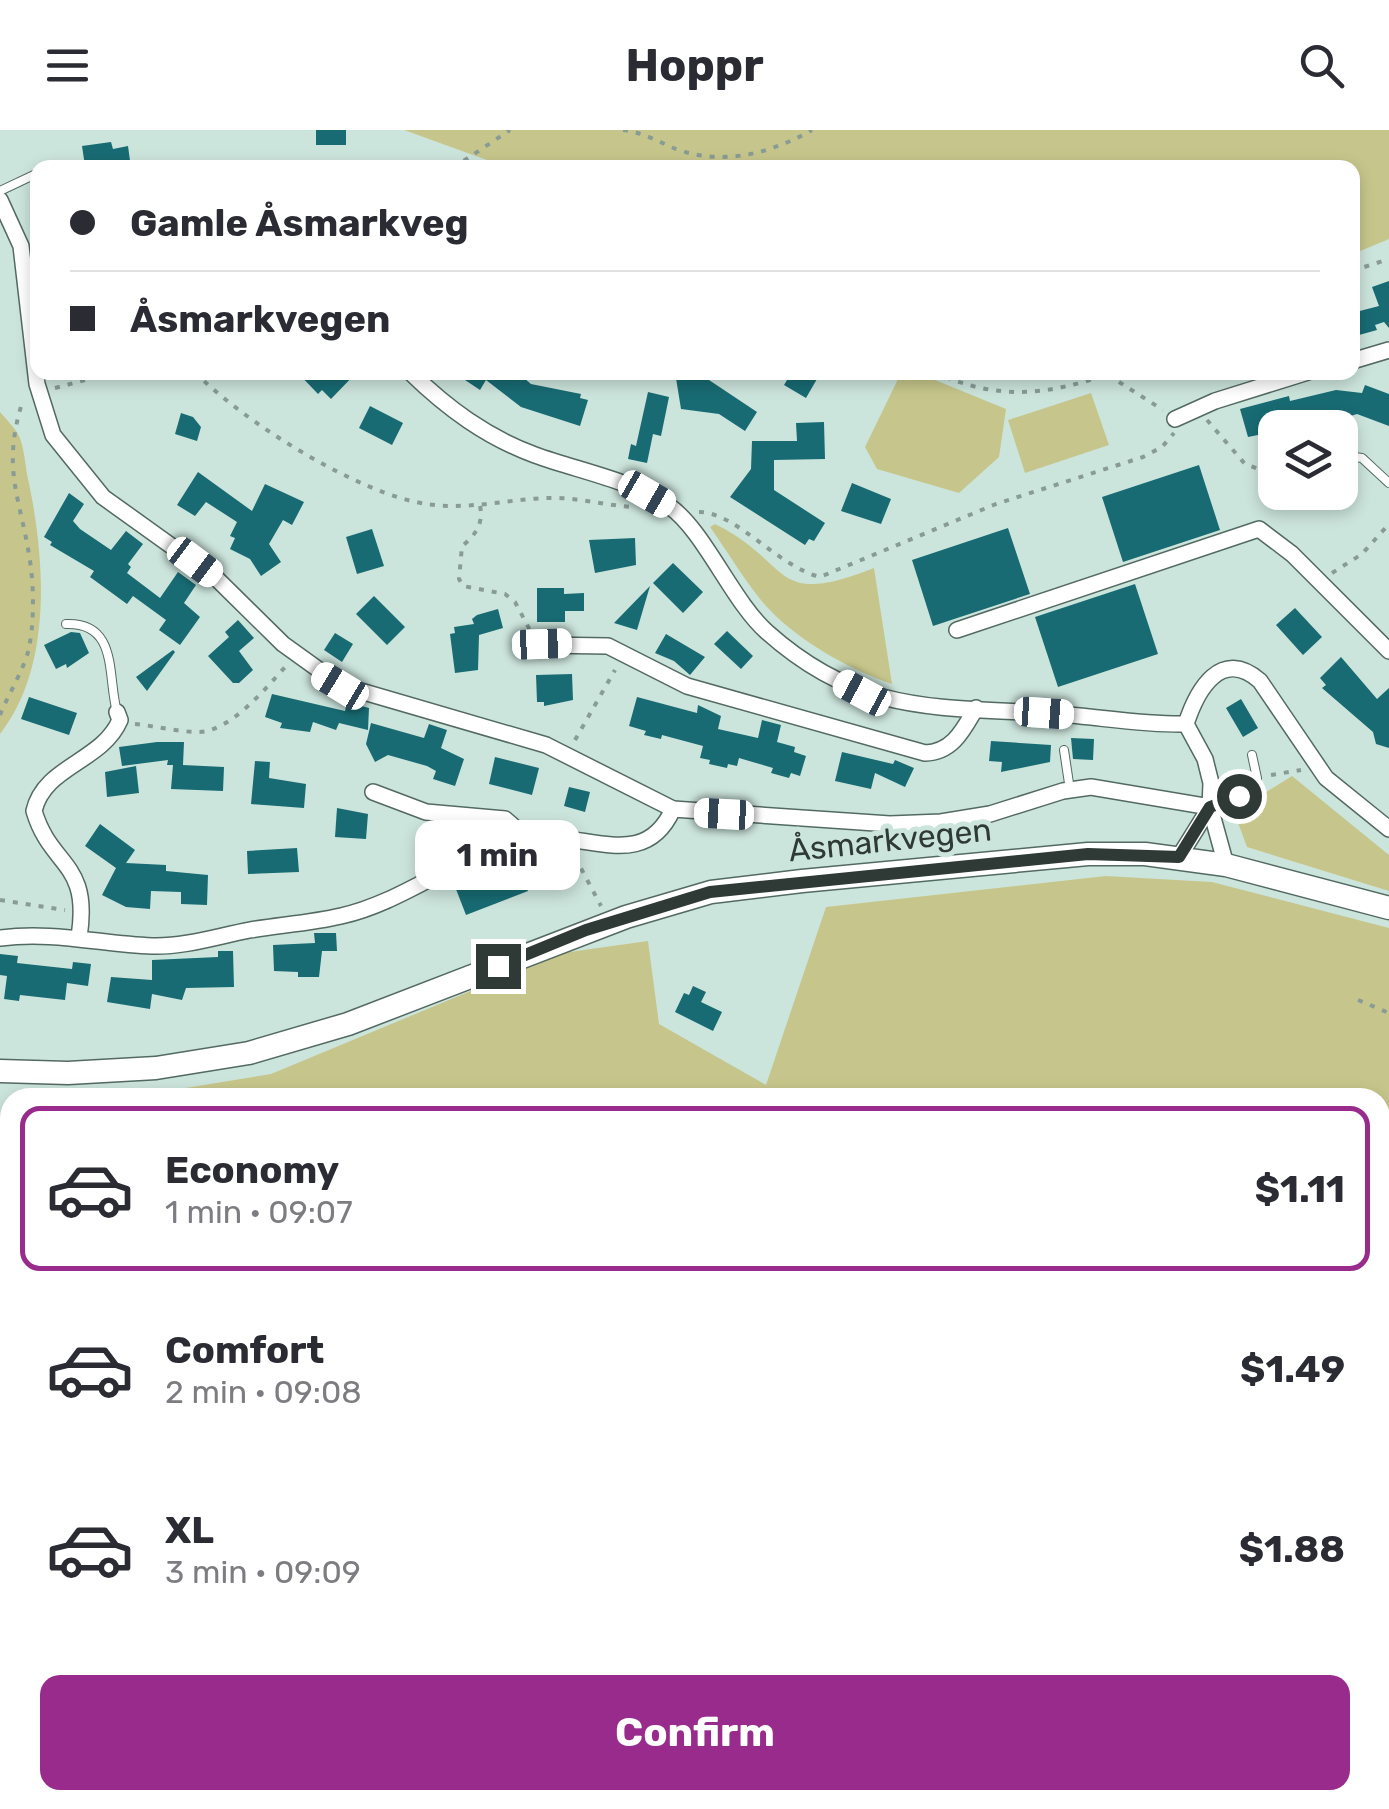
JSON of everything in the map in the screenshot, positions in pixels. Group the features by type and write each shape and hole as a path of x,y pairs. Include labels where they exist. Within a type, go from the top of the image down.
{"main road":[{"name":"Åsmarkvegen","path":"0,1071 68,1073 156,1068 249,1053 348,1024 606,923 710,892 802,880 1088,854 1179,857 1226,865 1389,908"}],"street":[{"path":"0,200 22,246 30,325"},
{"path":"1360,359 1389,350"},
{"path":"36,380 53,435 103,497 216,578 296,654 340,686 546,745 656,804 673,809 890,824 941,822 990,814 1070,790 1119,790 1210,807"},
{"path":"419,380 465,421 530,453 647,494 674,509 767,632 825,674 887,701 1186,724"},
{"path":"1175,418 1284,380"},
{"path":"958,630 1248,530 1270,534 1389,651"},
{"path":"542,644 588,643 625,653 687,686 925,753 953,744 976,708"},
{"path":"1226,865 1210,807 1205,759 1186,724 1194,696 1208,680 1232,668 1252,673 1315,765 1389,829"},
{"path":"80,936 82,891 38,827 34,811 46,784 103,746 118,716"},
{"path":"373,792 426,812 505,819 528,838"},
{"path":"1179,857 1210,807"},
{"path":"0,938 41,934 167,945 346,915 466,858 528,838 564,837 631,847 647,843 673,809"}],"lane":[{"path":"0,190 30,177"},
{"path":"1358,458 1389,484"},
{"path":"66,624 80,624 98,632 106,642 118,716"},
{"path":"1064,750 1070,790"},
{"path":"1210,807 1252,788 1257,778 1252,755"}],"path":[{"path":"465,160 510,130"},
{"path":"624,130 702,157 725,159 784,144 812,130"},
{"path":"1360,268 1389,259"},
{"path":"4,455 20,402 36,384 58,388 87,380"},
{"path":"203,380 225,403 355,479 408,501 479,505 559,498 634,507"},
{"path":"951,380 970,389 1011,394 1040,392 1088,380"},
{"path":"674,509 711,512 790,566 820,577 996,504 1143,457 1170,441 1175,418 1121,380"},
{"path":"1197,409 1245,464 1258,470"},
{"path":"0,715 28,652 32,612 31,569 24,534 11,502"},
{"path":"479,505 481,522 473,538 462,546 459,580 463,586 506,594 542,644"},
{"path":"1320,581 1362,554 1389,524"},
{"path":"567,754 625,653"},
{"path":"118,716 202,732 216,728 254,698 296,654"},
{"path":"1257,778 1315,765"},
{"path":"564,837 606,923"},
{"path":"0,900 83,915"},
{"path":"1358,1000 1389,1013"}],"green space":[{"path":"404,130 1389,130 1389,239 1360,251 1360,160 487,160"},
{"path":"898,380 935,380 1006,409 999,457 959,493 877,469 865,447"},
{"path":"1091,393 1109,445 1025,473 1008,420"},
{"path":"0,412 22,445 38,539 41,608 30,676 0,734"},
{"path":"715,524 785,576 799,582 816,584 874,568 892,684 838,660 787,626 747,581 710,527"},
{"path":"1292,776 1389,855 1389,891 1247,847 1234,812"},
{"path":"1106,876 1212,882 1389,928 1389,1088 186,1088 271,1074 562,953 648,941 659,1024 766,1085 826,907"}],"building":[{"path":"316,130 346,130 346,145 316,145"},
{"path":"111,142 113,149 128,146 130,160 84,160 82,146"},
{"path":"1389,281 1389,328 1384,322 1375,325 1377,330 1360,335 1360,311 1379,306 1372,287"},
{"path":"305,380 349,380 331,399 322,390 318,394"},
{"path":"465,380 486,380 480,390"},
{"path":"486,380 526,380 581,394 580,398 588,400 580,426 521,407"},
{"path":"676,380 709,380 757,412 745,431 719,414 681,409"},
{"path":"787,380 816,380 806,398 784,385"},
{"path":"1365,385 1389,394 1389,426 1358,414 1358,410 1258,410 1258,435 1248,437 1240,409 1289,396 1290,401 1336,390 1362,393"},
{"path":"648,392 669,397 661,436 653,434 647,463 628,459 631,444 636,446"},
{"path":"370,406 403,423 392,445 359,428"},
{"path":"181,413 193,417 201,427 197,441 175,434"},
{"path":"824,422 825,459 774,460 774,490 825,523 814,541 809,539 805,545 730,497 751,469 752,441 797,441 796,423"},
{"path":"1199,465 1220,530 1123,562 1102,497"},
{"path":"198,472 252,511 265,484 304,502 292,525 283,520 269,544 281,562 261,576 250,559 230,549 235,538 230,536 237,522 206,502 195,516 177,505"},
{"path":"852,483 891,499 881,524 841,511"},
{"path":"69,493 84,504 73,521 80,529 111,550 126,531 143,544 128,564 131,567 127,573 160,598 178,572 196,585 184,603 200,617 180,645 159,630 166,620 133,596 127,604 90,577 94,571 50,545 52,542 44,537"},
{"path":"1008,528 1030,594 933,626 912,560"},
{"path":"372,529 384,566 357,574 346,537"},
{"path":"635,538 636,565 595,573 589,540"},
{"path":"673,563 703,592 683,613 653,583"},
{"path":"1135,584 1158,654 1058,687 1035,617"},
{"path":"650,586 637,630 614,623"},
{"path":"537,588 564,588 564,594 584,593 584,611 565,611 565,622 537,622"},
{"path":"374,596 405,627 387,645 356,614"},
{"path":"1295,608 1322,637 1303,655 1276,625"},
{"path":"498,609 503,628 479,635 478,670 455,673 450,634 455,633 454,627 474,624 472,619 477,615"},
{"path":"238,620 254,638 239,651 253,670 239,683 233,683 208,656 229,637 225,632"},
{"path":"727,631 753,656 741,669 714,644"},
{"path":"71,632 80,633 89,653 67,668 66,664 56,669 44,645"},
{"path":"335,633 353,644 342,662 324,650"},
{"path":"666,634 705,657 690,675 674,661 655,653"},
{"path":"175,652 147,691 136,677"},
{"path":"1341,657 1377,699 1389,688 1389,748 1376,744 1373,732 1322,688 1326,685 1320,678"},
{"path":"572,674 573,700 544,706 544,702 537,702 536,675"},
{"path":"272,694 345,711 347,702 369,708 368,730 339,723 336,730 313,722 310,732 280,728 282,723 265,717"},
{"path":"29,697 77,713 69,735 21,719"},
{"path":"637,697 697,713 698,705 721,716 718,729 758,738 762,720 781,725 777,742 795,747 794,752 806,756 800,776 791,773 789,778 771,773 773,768 739,758 737,766 728,764 727,768 709,764 710,760 700,758 703,746 662,735 661,739 644,735 646,731 629,726"},
{"path":"1241,699 1258,728 1243,737 1226,708"},
{"path":"371,723 424,738 429,724 447,730 441,748 464,759 455,786 433,779 436,771 427,766 388,755 375,762 366,744"},
{"path":"1071,738 1094,739 1093,760 1073,759"},
{"path":"991,741 1051,745 1050,762 1001,772 1002,762 989,761"},
{"path":"184,742 183,765 224,767 223,791 171,789 173,765 167,765 168,760 122,766 119,747"},
{"path":"842,752 893,764 895,760 914,768 905,787 875,773 871,789 835,781"},
{"path":"495,757 539,768 532,795 489,784"},
{"path":"255,761 270,762 269,778 306,784 304,808 251,804"},
{"path":"136,766 139,793 107,797 105,772"},
{"path":"569,787 590,792 585,812 564,806"},
{"path":"337,808 368,814 366,839 335,837"},
{"path":"100,824 135,850 126,863 166,865 166,871 208,875 207,905 181,904 181,892 151,891 150,909 126,907 102,895 116,868 85,846"},
{"path":"297,848 299,872 248,874 247,851"},
{"path":"516,861 528,891 466,915 454,884"},
{"path":"314,933 336,933 337,951 322,951 319,977 274,971 273,945 315,943"},
{"path":"218,951 233,951 234,987 186,988 182,1000 152,994 150,1009 107,1002 111,977 152,980 152,960 218,957"},
{"path":"0,954 18,956 17,963 72,969 73,962 91,964 88,986 67,983 65,1000 20,995 19,1001 4,999 7,976 0,975"},
{"path":"693,986 706,992 701,1002 722,1012 713,1031 675,1012 684,993 689,995"}],"route":[{"path":"498,966 586,930 710,892 1088,854 1179,857 1210,807 1239,796"}]}
